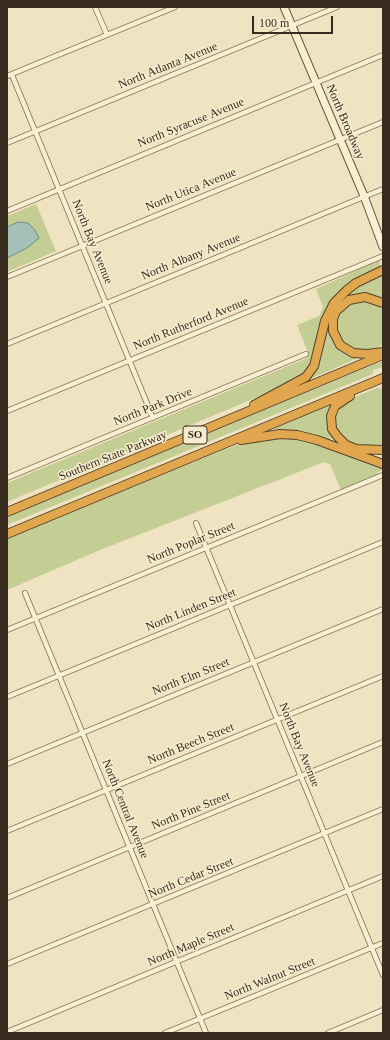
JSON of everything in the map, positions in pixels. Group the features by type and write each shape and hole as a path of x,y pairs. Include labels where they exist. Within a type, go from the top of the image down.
{"highway":[{"path":"209,429 306,377 314,366 325,322 334,303 356,283 383,270"},
{"path":"383,303 365,297 349,300 336,311 333,319 333,331 340,345 353,352 368,354 383,352"},
{"name":"Southern State Parkway","path":"7,512 209,429 383,355"},
{"path":"383,379 341,401 335,406 331,422 337,436 346,445 356,449 383,450"},
{"name":"SO","path":"7,534 221,444 383,379"},
{"path":"221,444 261,436 280,434 297,435 317,440 383,464"}],"main road":[{"name":"North Broadway","path":"284,7 364,196 383,248"}],"street":[{"path":"95,7 107,35"},
{"path":"9,76 175,7"},
{"name":"North Atlanta Avenue","path":"7,143 337,7"},
{"name":"North Syracuse Avenue","path":"7,211 383,55"},
{"name":"North Bay Avenue","path":"9,76 35,132 153,418"},
{"name":"North Utica Avenue","path":"7,277 383,122"},
{"name":"North Albany Avenue","path":"7,344 383,189"},
{"name":"North Rutherford Avenue","path":"7,411 383,256"},
{"name":"North Park Drive","path":"7,478 306,354"},
{"name":"North Poplar Street","path":"7,630 383,475"},
{"name":"North Bay Avenue","path":"196,523 383,975"},
{"name":"North Linden Street","path":"7,697 383,542"},
{"name":"North Central Avenue","path":"25,593 206,1033"},
{"name":"North Elm Street","path":"7,764 383,609"},
{"name":"North Beech Street","path":"7,830 383,676"},
{"name":"North Pine Street","path":"7,898 383,742"},
{"name":"North Cedar Street","path":"7,964 383,809"},
{"name":"North Maple Street","path":"7,1032 383,876"},
{"name":"North Walnut Street","path":"166,1033 383,943"},
{"path":"328,1033 383,1010"}],"green space":[{"path":"36,204 56,251 7,272 7,216"},
{"path":"377,261 380,261 380,268 335,298 310,368 298,380 7,502 7,483 305,359 309,355 297,325 319,316 323,307 316,289"},
{"path":"383,274 383,299 366,293 353,294 341,300 335,307 330,319 330,331 334,342 341,349 358,358 308,380 307,378 313,373 320,360 328,319 334,306 351,289"},
{"path":"361,298 383,305 383,345 373,349 361,351 347,346 338,337 335,325 337,313 346,303"},
{"path":"383,361 383,367 373,370 373,374 7,525 7,515"},
{"path":"379,387 380,389 383,387 383,447 358,446 344,439 336,431 332,421 336,409 343,402"},
{"path":"329,405 332,406 333,435 329,442 277,431 275,428"},
{"path":"281,436 314,441 383,468 378,472 378,475 341,490 330,464 324,462 100,550 7,590 7,538 226,449 254,439"}],"water":[{"path":"18,222 28,223 35,230 39,238 27,248 7,258 7,227"}]}
